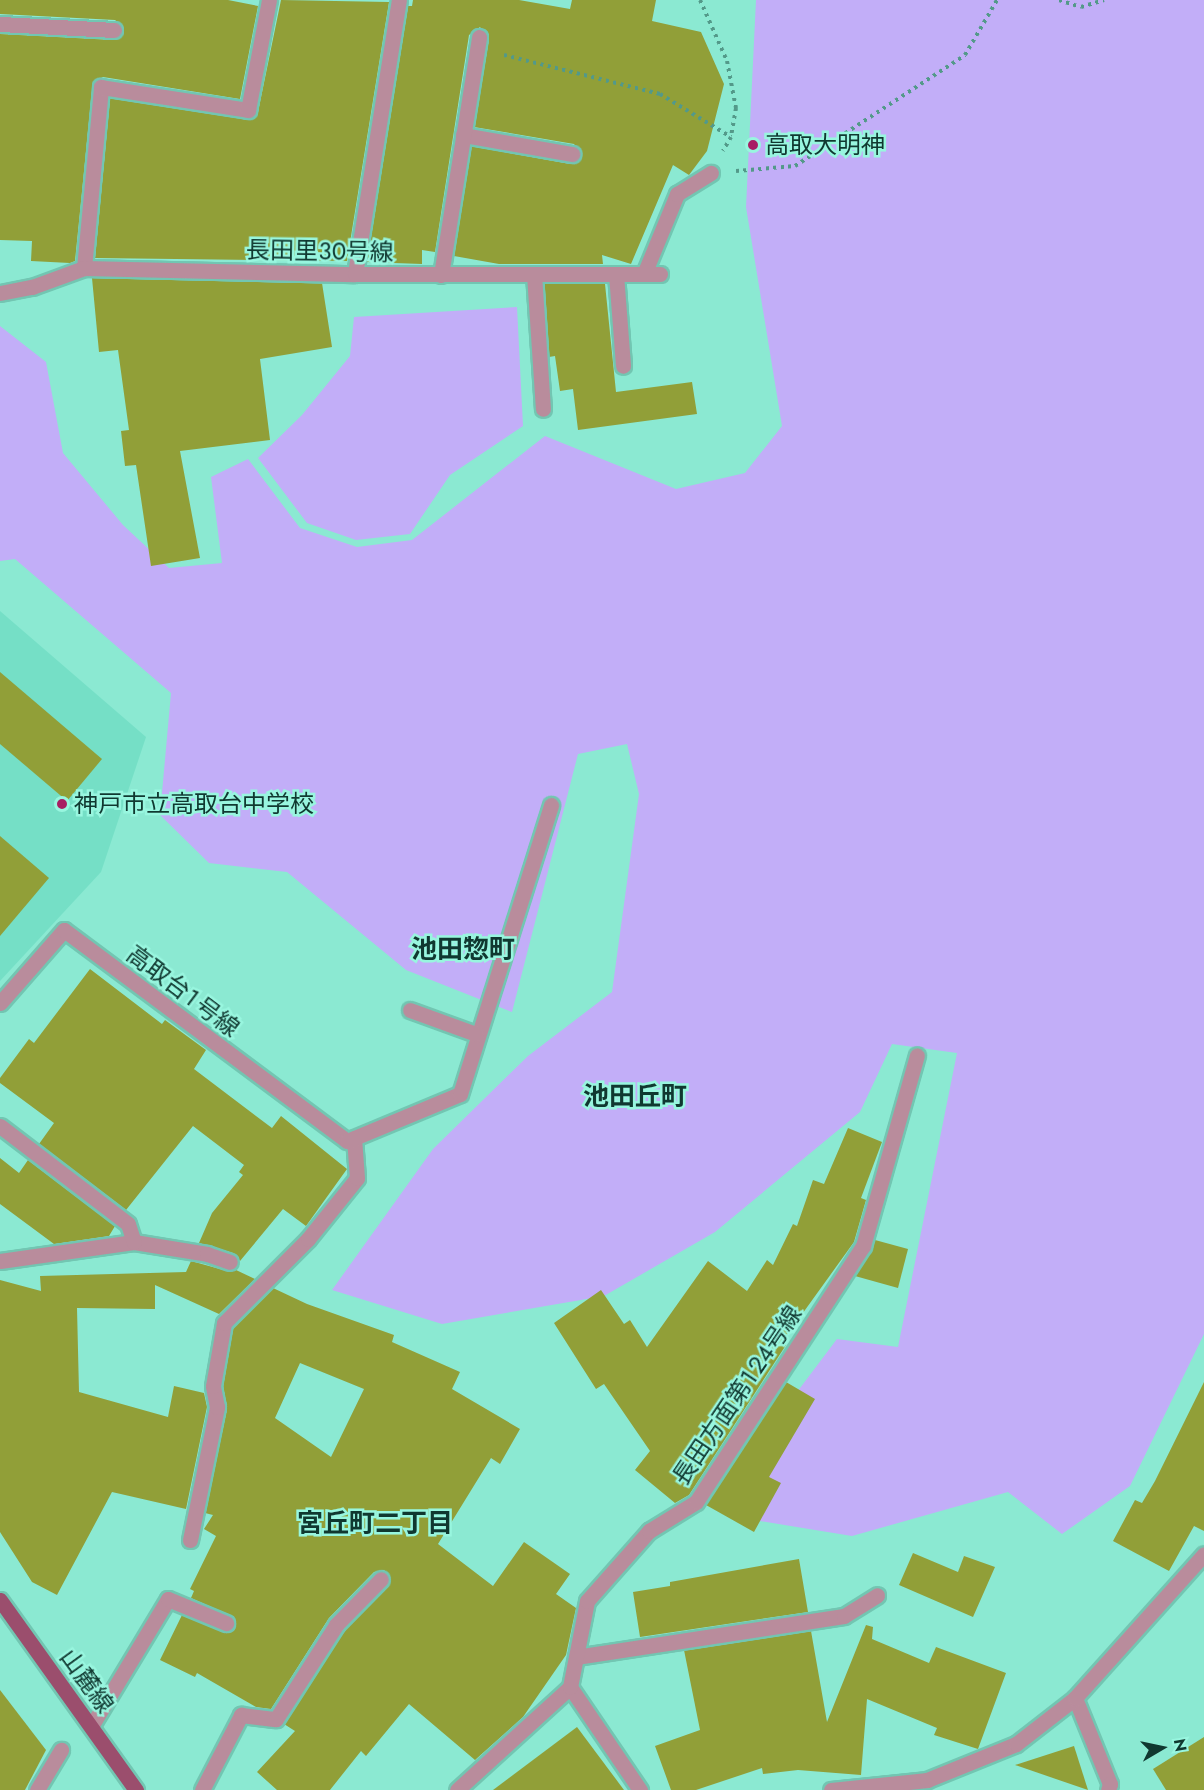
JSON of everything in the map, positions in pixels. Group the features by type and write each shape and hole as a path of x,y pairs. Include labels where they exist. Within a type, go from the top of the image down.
{"main road":[{"name":"山麓線","path":"0,1600 92,1725 136,1790"}],"street":[{"path":"84,268 101,87 248,110 269,0"},
{"path":"356,274 399,0"},
{"path":"0,24 114,30"},
{"path":"441,275 478,42"},
{"path":"463,135 572,154"},
{"path":"644,274 677,194 711,173"},
{"name":"長田里３０号線","path":"0,293 32,287 84,268 441,275 660,274"},
{"path":"534,274 543,409"},
{"path":"616,274 623,366"},
{"path":"190,1540 217,1407 213,1386 224,1323 308,1239 357,1178 354,1138 459,1094 476,1034 551,805"},
{"name":"高取台１号線","path":"0,1003 64,930 347,1141 354,1138"},
{"path":"410,1010 476,1034"},
{"name":"長田方面第１２４号線","path":"570,1687 587,1601 649,1531 696,1502 863,1246 917,1055"},
{"path":"0,1126 128,1224 134,1242"},
{"path":"0,1261 134,1242 207,1254 230,1262"},
{"path":"831,1790 927,1780 1016,1744 1075,1698 1204,1554"},
{"path":"202,1790 242,1715 276,1719 336,1625 381,1579"},
{"path":"576,1657 844,1616 877,1595"},
{"path":"92,1725 168,1599 226,1623"},
{"path":"465,1788 570,1687 640,1790"},
{"path":"1075,1698 1110,1784 1108,1790"},
{"path":"38,1790 61,1750"}],"path":[{"path":"700,0 727,61 736,108 731,137 711,173"},
{"path":"711,173 795,166 965,55 997,0"},
{"path":"1059,0 1082,7 1104,0"},
{"path":"478,42 660,94 731,137"}],"shaded area":[{"path":"756,0 1204,0 1204,1334 1130,1486 1062,1534 1008,1492 852,1536 760,1521 754,1449 837,1339 898,1347 957,1053 892,1044 860,1112 715,1232 604,1296 442,1324 332,1290 433,1149 528,1056 612,992 639,794 627,744 578,754 512,1012 406,970 287,872 209,863 160,815 171,693 15,559 0,561 0,326 46,362 63,453 123,525 169,568 222,563 211,477 248,459 300,528 357,547 412,540 545,436 676,489 745,473 782,426 746,207"},
{"path":"517,307 523,426 450,475 410,534 356,540 307,523 258,458 302,415 350,356 354,317"},
{"name":"神戸市立高取台中学校","path":"0,611 146,737 101,872 0,981"}],"building":[{"path":"0,0 228,0 258,6 240,99 103,77 93,82 75,261 70,263 31,261 32,241 0,240 0,34 113,40 122,36 123,26 115,20 0,14"},
{"path":"281,0 389,2 347,261 95,258 110,98 252,119 258,112"},
{"path":"413,0 519,0 570,9 572,0 656,0 652,21 701,32 724,84 707,151 689,175 673,165 631,264 602,255 603,264 499,264 454,256 471,146 570,164 582,155 574,144 474,127 489,39 480,27 469,35 435,252 422,250 422,264 367,262 408,6 412,6"},
{"path":"92,278 322,283 332,347 260,359 270,440 180,451 200,558 151,566 136,465 125,466 121,431 129,430 118,350 99,352"},
{"path":"544,284 605,284 616,392 692,382 697,414 578,430 573,389 560,391 555,356 549,357"},
{"path":"0,672 102,759 67,801 0,744"},
{"name":"神戸市立高取台中学校","path":"0,836 49,878 0,936"},
{"path":"90,969 162,1024 165,1020 206,1050 194,1069 272,1128 281,1116 347,1169 306,1226 283,1209 240,1261 233,1253 199,1243 212,1213 243,1175 239,1172 244,1165 193,1126 126,1210 39,1144 54,1123 0,1083 0,1078 29,1039 34,1043"},
{"path":"848,1128 882,1142 861,1198 866,1200 854,1242 782,1342 786,1345 689,1495 675,1503 635,1470 650,1451 604,1384 596,1389 554,1323 601,1290 624,1324 630,1320 647,1347 708,1261 747,1291 767,1260 773,1265 793,1224 797,1226 813,1180 824,1184"},
{"path":"0,1158 19,1173 28,1160 115,1226 109,1236 54,1244 0,1204"},
{"path":"875,1240 908,1249 898,1288 855,1276"},
{"path":"191,1261 227,1271 236,1270 255,1279 219,1314 155,1285 155,1309 77,1308 79,1392 168,1417 174,1386 204,1393 207,1407 186,1509 112,1492 57,1595 32,1582 0,1532 0,1280 41,1291 40,1276 186,1272"},
{"path":"273,1288 307,1304 394,1335 392,1342 460,1372 452,1389 520,1429 500,1464 491,1458 438,1544 493,1586 524,1542 570,1574 556,1594 576,1608 566,1655 523,1717 475,1760 409,1704 366,1756 361,1751 330,1790 277,1790 257,1772 295,1731 284,1724 344,1631 388,1585 390,1577 384,1570 374,1572 329,1618 271,1709 256,1707 197,1673 195,1677 160,1660 182,1615 223,1632 235,1626 233,1617 191,1598 194,1591 190,1589 216,1536 204,1529 213,1515 205,1513 227,1409 223,1386 233,1328","holes":["300,1363 364,1389 331,1457 275,1418"]},
{"path":"786,1382 815,1399 769,1477 781,1483 754,1532 706,1505"},
{"path":"1204,1382 1204,1531 1194,1526 1169,1571 1113,1541 1135,1500 1142,1503 1155,1481"},
{"path":"913,1553 958,1572 964,1556 995,1567 973,1617 899,1585"},
{"path":"799,1559 808,1612 640,1637 633,1592 670,1586 670,1582"},
{"path":"866,1625 873,1627 872,1639 929,1663 936,1647 1006,1673 978,1749 934,1735 937,1728 867,1699 861,1775 798,1770 763,1774 762,1768 696,1790 671,1790 655,1746 700,1730 684,1650 811,1631 827,1722"},
{"path":"0,1690 46,1750 25,1790 0,1790"},
{"path":"577,1727 624,1790 493,1790"},
{"path":"1204,1737 1204,1790 1166,1790 1153,1769"},
{"path":"1074,1746 1088,1790 1015,1765"}],"place":[{"name":"高取大明神","path":"753,145"},
{"name":"神戸市立高取台中学校","path":"62,804"}],"district":[{"name":"池田惣町","path":"463,950"},
{"name":"池田丘町","path":"635,1097"},
{"name":"宮丘町二丁目","path":"375,1524"}]}
